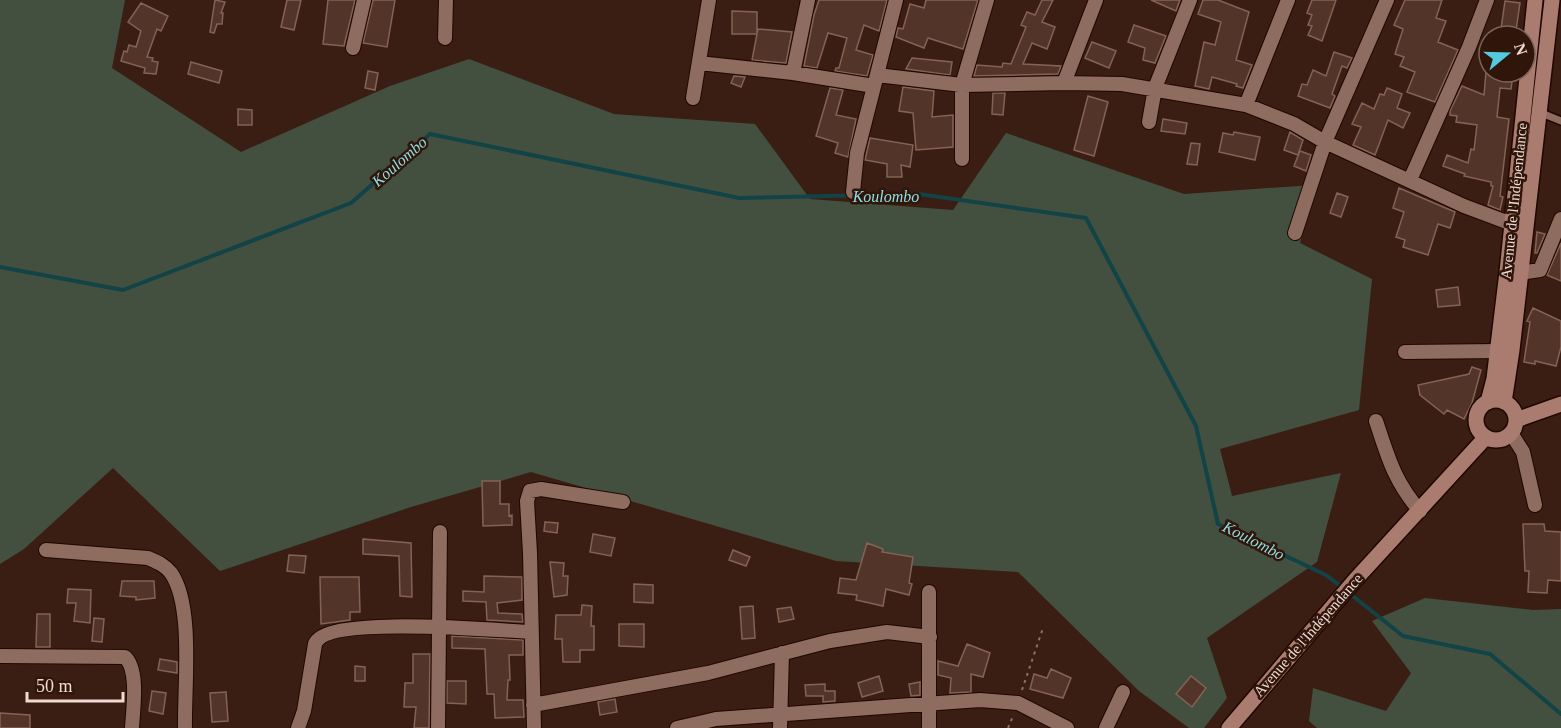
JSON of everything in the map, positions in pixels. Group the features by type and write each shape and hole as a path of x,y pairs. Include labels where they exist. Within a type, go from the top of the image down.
{"street":[{"path":"353,48 364,0"},
{"path":"446,0 446,39"},
{"path":"693,98 709,0"},
{"path":"793,72 808,0"},
{"path":"853,192 857,153 896,0"},
{"path":"962,159 962,85 987,0"},
{"path":"1064,83 1096,0"},
{"path":"1149,122 1155,88 1190,0"},
{"path":"1246,105 1288,0"},
{"path":"1295,233 1325,142 1388,0"},
{"path":"1410,180 1487,0"},
{"name":"Avenue de l'Indépendance","path":"1496,402 1498,351 1535,0"},
{"name":"Avenue de l'Indépendance","path":"1496,402 1512,350 1552,0"},
{"path":"699,63 876,81 962,85 1122,84 1246,105 1294,124 1325,142 1464,206 1512,224"},
{"path":"1520,273 1540,270 1561,219"},
{"path":"1405,352 1498,351"},
{"path":"1535,505 1523,452 1514,427 1511,407 1496,402 1480,409 1477,419 1479,429 1486,437 1500,440 1514,427 1561,404"},
{"path":"1376,421 1393,474 1419,511"},
{"name":"Avenue de l'Indépendance","path":"1229,728 1355,580 1486,437"},
{"path":"534,728 527,501 530,491 541,489 623,502"},
{"path":"438,728 440,532"},
{"path":"46,550 148,558 161,564 171,573 178,586 186,638 184,728"},
{"path":"929,592 929,728"},
{"path":"298,728 304,711 315,644 320,638 369,626 532,632"},
{"path":"533,705 708,673 830,641 887,632 930,637"},
{"path":"780,721 782,653"},
{"path":"0,656 125,657 130,662 134,673 132,728"},
{"path":"1106,728 1123,692"},
{"path":"677,728 716,719 780,721 929,703 980,700 1018,702 1067,728"}],"lane":[{"path":"1539,112 1561,121"}],"path":[{"path":"1008,728 1043,628"}],"green space":[{"path":"0,0 125,0 112,68 241,152 390,86 469,59 614,114 755,124 810,199 953,210 1006,133 1184,194 1313,185 1300,243 1372,279 1359,410 1220,449 1232,496 1341,473 1317,562 1207,638 1227,698 1204,728 1189,728 1139,691 1018,572 836,561 531,472 411,507 220,571 113,468 24,549 0,564"},
{"path":"1425,598 1533,610 1561,609 1561,728 1317,728 1309,721 1313,688 1386,711 1411,673 1372,621"}],"building":[{"path":"215,0 225,2 221,13 223,13 222,24 217,24 214,33 210,32"},
{"path":"287,0 301,0 294,30 281,27"},
{"path":"328,0 355,0 344,46 323,44"},
{"path":"373,0 395,0 387,47 363,43"},
{"path":"819,0 887,0 879,31 864,25 856,50 873,55 867,76 835,71 839,68 847,38 828,33 817,68 804,66"},
{"path":"926,0 978,0 963,49 928,38 924,48 896,37 898,28 903,29 910,4 924,8"},
{"path":"1042,0 1053,0 1042,22 1055,27 1047,49 1032,43 1023,64 1061,66 1058,74 974,76 977,65 1002,67 1003,63 1011,64 1026,27 1021,25 1027,12 1035,15"},
{"path":"1151,0 1180,0 1176,11"},
{"path":"1203,0 1218,0 1249,12 1236,60 1252,65 1243,88 1212,77 1209,89 1195,86 1204,42 1215,45 1221,22 1198,14"},
{"path":"1312,0 1336,0 1322,41 1308,35 1312,26 1308,25 1312,15 1307,13"},
{"path":"1405,0 1442,0 1436,18 1446,21 1438,42 1458,50 1435,102 1407,92 1415,72 1400,66 1404,57 1395,54 1403,29 1394,25"},
{"path":"1505,1 1520,3 1517,24 1502,24"},
{"path":"141,3 168,16 161,31 157,29 147,57 158,62 156,74 144,73 145,68 121,61 129,45 136,47 141,31 128,22"},
{"path":"732,11 757,12 757,33 758,29 792,32 786,63 752,60 757,34 732,34"},
{"path":"1134,25 1166,36 1155,63 1143,60 1145,48 1128,42"},
{"path":"1092,42 1116,51 1109,68 1085,58"},
{"path":"1334,52 1352,58 1347,68 1342,66 1332,94 1335,96 1330,108 1298,96 1302,84 1307,85 1313,70 1326,76"},
{"path":"912,58 952,62 950,75 906,69"},
{"path":"191,62 222,71 219,83 188,74"},
{"path":"368,71 378,73 375,90 365,88"},
{"path":"734,76 745,77 741,87 731,83"},
{"path":"1485,84 1512,84 1511,89 1500,88 1497,117 1509,119 1500,210 1488,205 1493,186 1491,182 1464,176 1465,174 1443,166 1447,155 1468,163 1471,149 1474,150 1477,125 1456,122 1457,116 1450,115 1462,86 1484,95"},
{"path":"903,87 934,91 932,117 953,115 953,147 916,150 913,113 899,111"},
{"path":"830,88 843,90 836,115 856,119 848,157 835,153 838,143 816,136"},
{"path":"1387,88 1402,94 1397,108 1410,113 1403,128 1388,120 1375,155 1353,145 1361,127 1352,124 1362,103 1374,109 1380,94 1384,95"},
{"path":"993,93 1005,93 1003,115 992,114"},
{"path":"1088,96 1108,102 1094,156 1074,150"},
{"path":"238,109 252,110 252,125 238,125"},
{"path":"1163,119 1187,123 1185,134 1161,131"},
{"path":"1234,132 1260,137 1255,160 1219,152 1223,133 1233,135"},
{"path":"1290,132 1303,140 1298,155 1284,150"},
{"path":"870,138 913,145 910,167 901,165 902,177 887,177 887,164 865,160"},
{"path":"1191,143 1200,144 1197,165 1187,164"},
{"path":"1300,151 1311,155 1306,171 1294,166"},
{"path":"1399,188 1455,212 1450,228 1438,224 1428,255 1403,247 1405,240 1396,237 1404,212 1393,208"},
{"path":"1337,193 1348,197 1341,217 1330,213"},
{"path":"1537,232 1545,234 1535,253"},
{"path":"1561,243 1561,281 1547,275"},
{"path":"1458,287 1460,305 1438,307 1436,290"},
{"path":"1533,308 1561,321 1561,347 1556,366 1535,361 1535,364 1524,362 1530,322 1527,321"},
{"path":"1472,367 1481,370 1472,403 1464,419 1447,410 1444,414 1420,395 1418,385 1469,374"},
{"path":"482,481 500,481 500,504 509,504 512,525 483,526"},
{"path":"545,522 558,523 557,533 544,531"},
{"path":"1523,524 1544,524 1545,531 1561,532 1561,581 1548,580 1547,593 1528,592 1529,571 1525,571"},
{"path":"593,534 615,538 611,556 590,552"},
{"path":"363,539 411,543 412,597 400,596 399,556 363,554"},
{"path":"867,543 883,549 882,552 913,557 909,583 912,584 909,595 886,589 883,606 856,600 857,595 838,593 840,578 856,580"},
{"path":"733,550 750,557 746,566 729,560"},
{"path":"289,555 306,556 304,573 287,571"},
{"path":"550,562 564,563 563,576 568,576 567,595 554,597"},
{"path":"484,576 522,577 522,600 497,603 498,613 522,614 523,622 487,620 486,602 463,601 463,591 484,592"},
{"path":"320,577 359,577 360,612 350,612 350,620 321,624"},
{"path":"122,581 154,581 155,598 136,600 136,597 120,596"},
{"path":"634,584 653,585 653,603 634,602"},
{"path":"68,589 91,590 90,623 74,621 76,603 67,603"},
{"path":"582,605 592,606 591,626 594,626 594,650 580,650 580,662 563,662 562,639 555,639 556,615 581,615"},
{"path":"753,606 755,638 742,639 740,607"},
{"path":"791,607 794,619 779,622 777,609"},
{"path":"37,614 50,614 50,647 36,647"},
{"path":"94,618 104,619 102,642 92,641"},
{"path":"619,624 644,624 644,647 619,646"},
{"path":"452,636 523,640 523,655 509,655 510,680 508,680 507,700 523,700 524,717 495,718 494,694 487,694 485,649 452,648"},
{"path":"967,644 990,653 983,677 971,674 971,692 950,693 951,678 938,675 938,661 958,666"},
{"path":"413,654 430,654 429,728 414,728 416,707 404,707 405,683 413,683"},
{"path":"160,659 177,662 177,673 158,670"},
{"path":"355,666 365,667 365,681 355,681"},
{"path":"1051,669 1071,678 1063,698 1030,689 1034,674 1047,678"},
{"path":"879,676 883,691 862,697 858,683"},
{"path":"1191,676 1206,688 1192,707 1176,694"},
{"path":"447,681 466,681 466,704 447,703"},
{"path":"920,682 920,695 911,696 909,684"},
{"path":"825,684 825,691 835,691 835,701 823,702 823,696 806,696 805,685"},
{"path":"152,691 166,693 163,714 149,711"},
{"path":"226,692 228,721 212,722 210,693"},
{"path":"615,699 617,712 600,715 598,702"},
{"path":"0,713 30,715 30,728 0,728"}],"waterway":[{"name":"Koulombo","path":"0,267 123,290 351,203 430,134 739,198 919,194 1086,218 1196,426 1218,524 1326,575 1343,588"},
{"name":"Koulombo","path":"1349,593 1403,636 1490,654 1561,714"}]}
